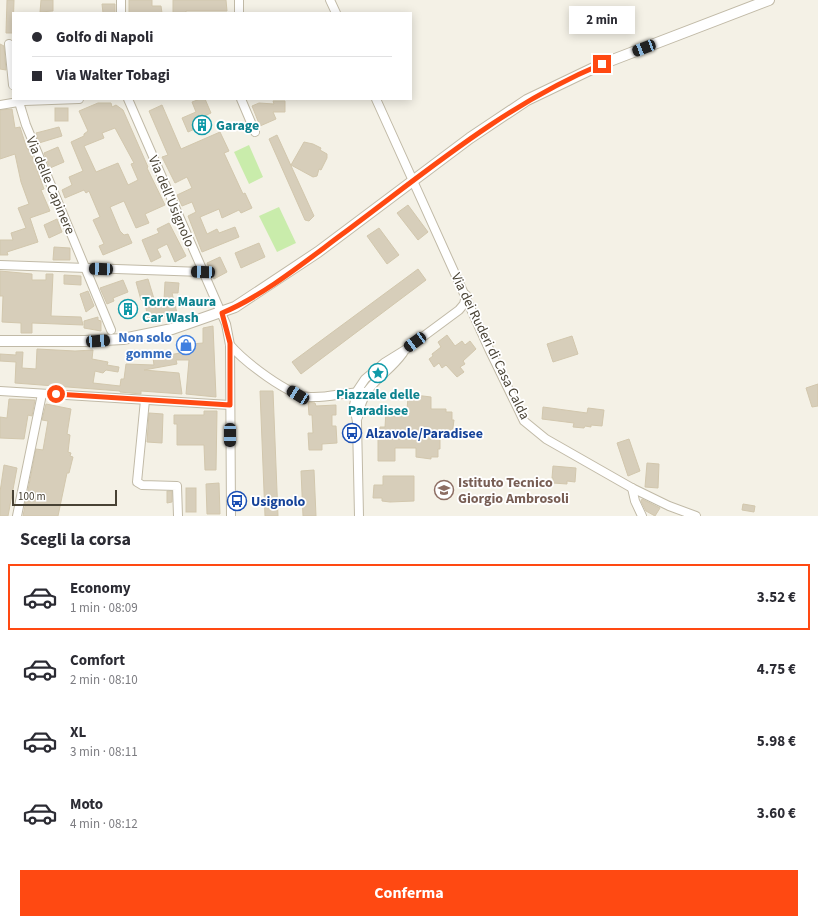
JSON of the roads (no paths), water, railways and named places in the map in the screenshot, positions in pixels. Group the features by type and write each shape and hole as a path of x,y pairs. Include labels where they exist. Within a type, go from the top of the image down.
{"street":[{"path":"121,0 121,12"},
{"path":"239,0 239,12"},
{"path":"330,0 336,12"},
{"path":"0,341 92,341 123,339 172,328 222,313 239,306 318,252 502,116 552,87 602,64 769,0"},
{"path":"9,44 12,75"},
{"path":"0,104 16,101 48,100"},
{"name":"Via dell'Usignolo","path":"128,100 222,313 230,344 231,516"},
{"path":"241,100 255,132"},
{"name":"Via dei Ruderi di Casa Calda","path":"376,100 502,376 527,423 546,439 632,488 673,508 696,516"},
{"name":"Via delle Capinere","path":"16,101 111,330"},
{"path":"0,265 203,272"},
{"path":"359,516 357,422 354,402 357,391 366,377 461,308 465,302 466,295"},
{"path":"230,344 250,365 301,396 318,397 357,391 367,392"},
{"path":"357,422 360,406 367,392 374,382 396,362 405,350"},
{"path":"0,391 230,405"},
{"path":"17,516 42,394"},
{"path":"145,400 137,482 142,485 177,486 178,516"},
{"path":"632,488 635,501 642,516"}],"place":[{"name":"Garage","path":"202,125"},
{"name":"Torre Maura Car Wash","path":"128,309"},
{"name":"Non solo gomme","path":"186,345"},
{"name":"Piazzale delle Paradisee","path":"378,373"},
{"name":"Alzavole/Paradisee","path":"352,433"},
{"name":"Istituto Tecnico Giorgio Ambrosoli","path":"444,490"},
{"name":"Usignolo","path":"237,501"}]}
